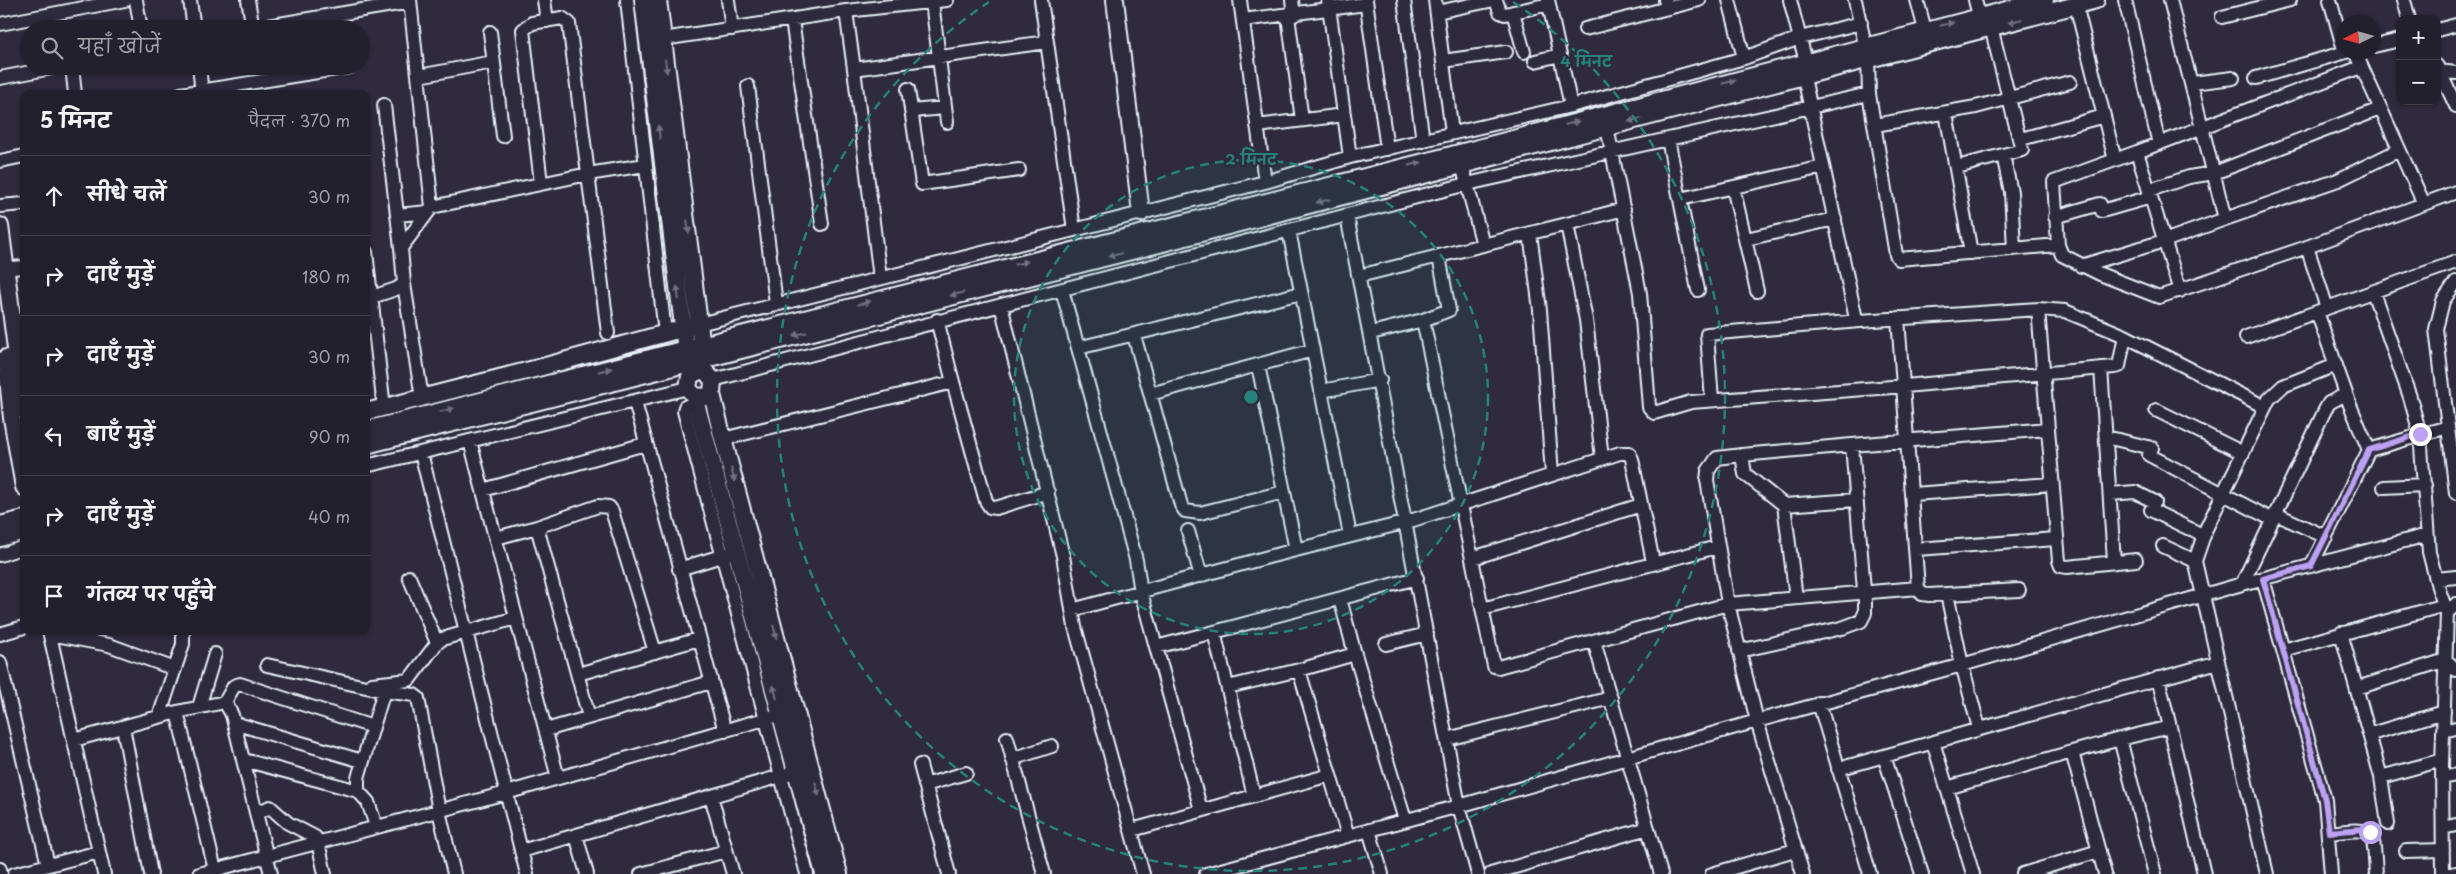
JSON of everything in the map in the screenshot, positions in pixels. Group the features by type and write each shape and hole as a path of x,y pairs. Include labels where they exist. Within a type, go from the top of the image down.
{"street":[{"path":"21,20 125,0"},
{"path":"136,0 139,20"},
{"path":"190,0 193,20"},
{"path":"248,0 250,20"},
{"path":"544,0 547,21"},
{"path":"627,0 665,334"},
{"path":"643,0 683,328 698,375 723,439 796,772 824,874"},
{"path":"658,0 699,324 698,375 729,553 774,716 839,874"},
{"path":"728,0 732,28"},
{"path":"663,39 792,20 886,3 947,0"},
{"path":"1041,0 1074,230"},
{"path":"1115,0 1141,213"},
{"path":"1240,0 1265,182"},
{"path":"1292,0 1291,15 1302,120"},
{"path":"1404,0 1423,141"},
{"path":"1452,133 1436,6 1495,0 1500,12 1513,12 1548,2 1571,106"},
{"path":"1585,29 1666,4 1699,0"},
{"path":"1729,0 1748,56 1757,74"},
{"path":"1790,0 1800,38 1810,106 1834,219 1856,319 1860,321"},
{"path":"1855,0 1867,52 1869,94 1896,255 1899,259 2058,245"},
{"path":"1917,0 1925,30"},
{"path":"1957,167 2022,150 2010,98 1975,0"},
{"path":"1867,52 1925,30 1984,24 2045,0"},
{"path":"370,465 635,402 698,375 1149,238 1373,179 1664,106 1804,67 2069,4 2096,0"},
{"path":"2125,0 2159,144"},
{"path":"2170,0 2225,219"},
{"path":"2222,16 2290,0"},
{"path":"2330,0 2336,21"},
{"path":"2404,0 2408,15"},
{"path":"312,20 410,1 419,76 430,209 402,248"},
{"path":"932,2 946,122"},
{"path":"1243,20 1291,15 1329,5 1366,2 1382,150 1373,179"},
{"path":"2069,4 2104,116 2115,160"},
{"path":"1329,5 1350,157"},
{"path":"846,11 880,278"},
{"path":"1513,12 1524,52"},
{"path":"541,183 522,35 523,30 528,25 562,18 569,23 608,333"},
{"path":"0,24 20,20"},
{"path":"792,20 822,224"},
{"path":"370,411 776,303 1265,182 1350,157 1571,106 1748,56 1800,38 1861,23"},
{"path":"2441,29 2456,25"},
{"path":"490,32 503,136"},
{"path":"2381,44 2396,41"},
{"path":"854,69 1047,42"},
{"path":"1443,61 1506,52"},
{"path":"1535,61 1560,55"},
{"path":"2256,78 2336,55"},
{"path":"2358,60 2424,204"},
{"path":"419,76 493,62"},
{"path":"1373,179 1462,165 1478,154 1607,127 1757,74 1804,67"},
{"path":"2361,67 2203,128 2054,182 2058,245 2062,255 2081,266 2159,297 2307,247 2456,192"},
{"path":"2441,69 2456,73"},
{"path":"0,78 20,74"},
{"path":"2441,74 2456,106"},
{"path":"73,75 75,90"},
{"path":"200,75 202,90"},
{"path":"215,90 277,75"},
{"path":"2192,83 2234,78"},
{"path":"1875,125 1946,113 2070,82"},
{"path":"748,86 776,303"},
{"path":"908,89 922,184 1019,170"},
{"path":"370,430 413,426 698,375 1062,290 1467,184 1869,94"},
{"path":"384,105 402,248 404,284 422,398"},
{"path":"911,111 945,108"},
{"path":"2151,197 2150,190 2189,177 2214,173 2380,109"},
{"path":"1946,113 1971,253"},
{"path":"1257,126 1344,115"},
{"path":"2021,139 2104,116"},
{"path":"1607,127 1640,292 1651,412 1654,413 1683,403 1712,400 1905,386 2120,366 2125,336"},
{"path":"1668,139 1698,290"},
{"path":"2081,266 2164,242 2338,180 2399,150"},
{"path":"2138,152 2180,291"},
{"path":"2003,156 2010,186 2014,249"},
{"path":"0,161 20,157"},
{"path":"397,214 430,209 541,183 645,165"},
{"path":"1462,165 1483,245"},
{"path":"1680,199 1823,167"},
{"path":"1733,187 1758,291"},
{"path":"2055,217 2151,197"},
{"path":"0,206 20,204"},
{"path":"1359,276 1624,209"},
{"path":"1347,216 1380,380 1460,806 1478,874"},
{"path":"1746,239 1834,219"},
{"path":"1568,224 1586,320 1602,458"},
{"path":"0,226 12,416 20,463"},
{"path":"1289,231 1350,535"},
{"path":"1530,233 1540,310 1552,474"},
{"path":"2307,247 2336,365 2369,450"},
{"path":"1370,333 1424,320 1446,313 1449,310 1439,256"},
{"path":"2246,337 2456,262"},
{"path":"2,269 20,267"},
{"path":"2456,282 2443,301 2436,329 2456,493"},
{"path":"370,298 396,290 404,284"},
{"path":"1062,290 1136,560 1141,592 1201,810"},
{"path":"1078,348 1301,292"},
{"path":"2373,292 2410,397 2420,434 2427,535 2436,579 2449,607 2444,712 2450,730 2442,760 2443,874"},
{"path":"370,305 384,408"},
{"path":"1001,305 1063,556 1072,610 1143,874"},
{"path":"1712,400 1707,334 2038,308 2065,311 2125,336 2265,407"},
{"path":"2038,308 2056,539 2061,566 2136,560"},
{"path":"0,310 7,354"},
{"path":"1898,318 1905,386 1918,588 1922,594 1929,595 2019,590"},
{"path":"937,320 986,501 990,507 996,508 1048,492"},
{"path":"1424,320 1494,666 1498,667 1728,604 1864,591 1918,588"},
{"path":"1134,335 1181,505 1185,511 1200,513 1284,492"},
{"path":"1150,394 1312,350"},
{"path":"1258,365 1296,550"},
{"path":"2267,874 2195,561 2204,536 2243,452 2275,391 2336,365"},
{"path":"2101,368 2114,561"},
{"path":"1320,391 1380,380"},
{"path":"723,439 953,382"},
{"path":"2242,584 2325,410 2329,403 2346,394"},
{"path":"635,402 725,731"},
{"path":"2156,410 2243,452"},
{"path":"370,443 413,426"},
{"path":"2311,566 2369,450 2448,427"},
{"path":"1802,874 1757,721 1728,604 1717,547 1707,480 1708,471 1717,458 2048,429"},
{"path":"2106,437 2150,452 2223,495 2326,537"},
{"path":"470,441 558,778"},
{"path":"483,490 645,444"},
{"path":"1739,651 1853,625 1861,621 1865,613 1864,591 1852,445"},
{"path":"421,452 468,631 527,874"},
{"path":"1072,610 1350,535 1406,522 1602,458 1629,453 1632,459 1653,562"},
{"path":"1742,455 1745,474 1784,505 1856,500"},
{"path":"1913,494 2052,484"},
{"path":"2384,487 2425,485"},
{"path":"2110,494 2135,492 2153,506 2204,536"},
{"path":"1473,558 1641,505"},
{"path":"1784,505 1796,598"},
{"path":"496,538 537,527 598,506 608,507 612,511 655,652"},
{"path":"0,525 20,520"},
{"path":"537,527 589,717"},
{"path":"1188,531 1201,576"},
{"path":"0,538 20,532"},
{"path":"1206,874 1220,872 1460,806 2242,584 2427,535"},
{"path":"1916,549 2056,539"},
{"path":"2163,546 2195,561"},
{"path":"1482,610 1653,562 1717,547"},
{"path":"0,555 20,549"},
{"path":"679,568 729,553"},
{"path":"409,577 436,643"},
{"path":"2436,579 2456,577"},
{"path":"1156,647 1417,578"},
{"path":"2263,579 2325,800 2331,874"},
{"path":"1947,594 1962,665 1979,728"},
{"path":"1340,599 1405,820"},
{"path":"2283,650 2341,633 2449,607"},
{"path":"356,685 409,680 436,643 449,636 516,618"},
{"path":"0,634 20,627"},
{"path":"1214,632 1254,796"},
{"path":"2341,633 2371,734 2381,777 2388,824"},
{"path":"1386,644 1427,634"},
{"path":"49,635 104,874"},
{"path":"59,635 110,645 175,669"},
{"path":"159,717 183,644 183,635"},
{"path":"578,674 699,639"},
{"path":"1594,640 1661,874"},
{"path":"199,707 215,654"},
{"path":"1228,687 1355,654"},
{"path":"2446,660 2456,670"},
{"path":"2357,688 2446,660"},
{"path":"0,662 48,865"},
{"path":"1838,769 2218,662"},
{"path":"267,665 384,691 414,695 420,702 439,810 454,874"},
{"path":"1299,670 1348,836"},
{"path":"2158,678 2204,874"},
{"path":"546,730 711,682"},
{"path":"74,740 177,712 224,702 234,686 240,684 373,727"},
{"path":"358,790 358,778 362,761 384,691"},
{"path":"1447,740 1611,698"},
{"path":"224,702 234,723 271,874"},
{"path":"1819,703 1870,874"},
{"path":"177,712 215,872"},
{"path":"2371,734 2444,712"},
{"path":"199,874 215,872 267,855 506,793 774,716"},
{"path":"234,723 362,761"},
{"path":"123,727 151,874"},
{"path":"1947,788 2072,752 2170,727"},
{"path":"1006,738 1044,874"},
{"path":"2120,739 2155,874"},
{"path":"1933,742 1973,874"},
{"path":"1012,759 1052,746"},
{"path":"2072,752 2105,874"},
{"path":"1884,756 1922,874"},
{"path":"244,760 358,790 368,802 376,826"},
{"path":"2381,777 2442,760"},
{"path":"920,765 948,874"},
{"path":"521,851 796,772"},
{"path":"796,772 807,874"},
{"path":"925,785 966,773"},
{"path":"1132,830 1330,775"},
{"path":"2442,778 2456,775"},
{"path":"711,796 733,874"},
{"path":"257,813 270,807 288,822 310,833 318,842 325,874"},
{"path":"2443,828 2456,825"},
{"path":"1491,874 1648,828"},
{"path":"2329,832 2363,829 2370,832 2374,840 2376,874"},
{"path":"1369,830 1382,874"},
{"path":"576,835 587,874"},
{"path":"1712,874 1795,850"},
{"path":"2406,851 2443,850"},
{"path":"641,874 726,851"},
{"path":"2023,874 2099,851"},
{"path":"14,874 99,852"},
{"path":"0,869 1,874"},
{"path":"2451,874 2456,873"}],"route":[{"path":"2370,832 2363,829 2329,832 2325,800 2313,752 2263,579 2311,566 2369,450 2420,434"}]}
